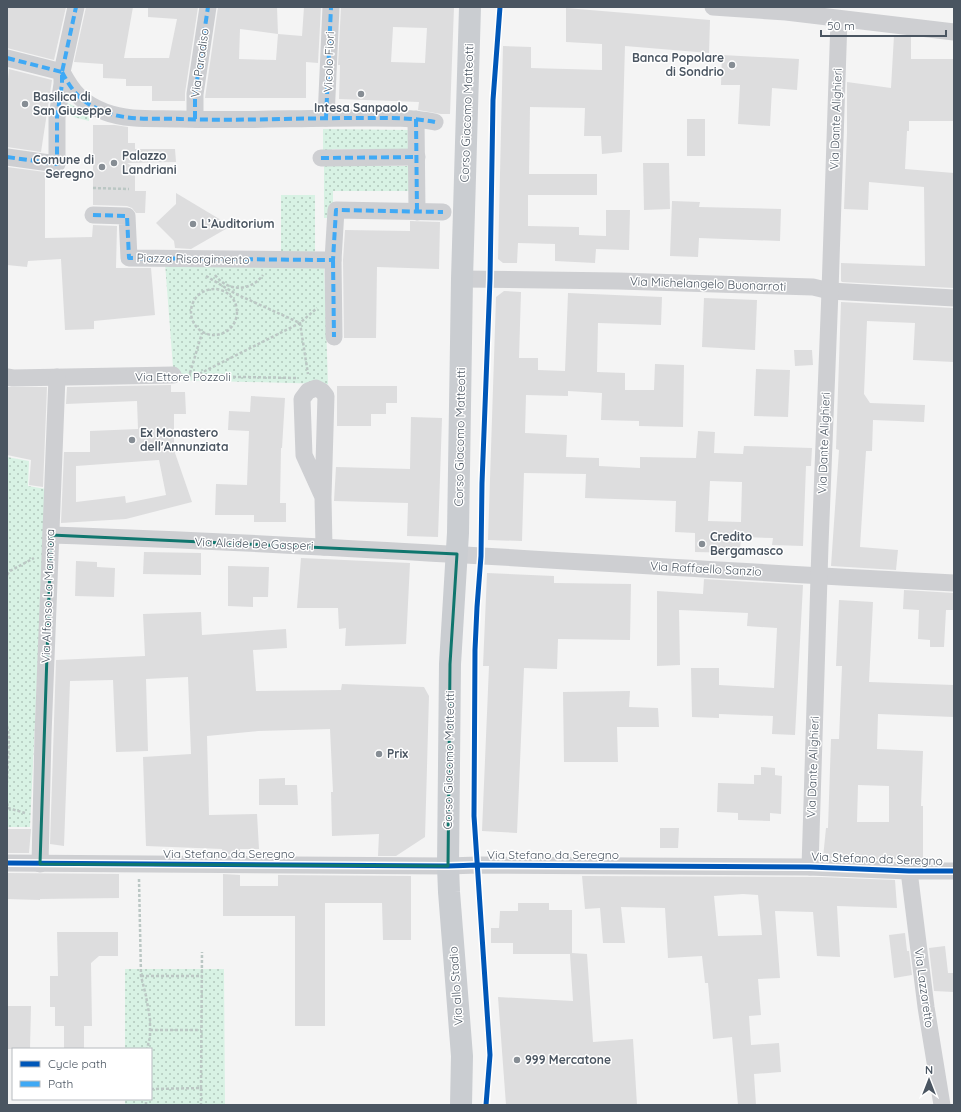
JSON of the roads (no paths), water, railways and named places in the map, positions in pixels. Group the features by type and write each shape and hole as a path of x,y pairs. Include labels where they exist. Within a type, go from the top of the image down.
{"main road":[{"name":"Corso Giacomo Matteotti","path":"448,866 450,664 458,554 462,279 470,7"},
{"name":"Via allo Stadio","path":"448,866 462,1056 461,1105"}],"street":[{"path":"7,157 57,164 57,117 62,84 62,72 76,7"},
{"name":"Via Paradiso","path":"195,120 195,94 208,7"},
{"name":"Vicolo Fiori","path":"326,118 331,7"},
{"path":"713,7 786,9 839,19 954,32"},
{"name":"Via Dante Alighieri","path":"810,867 839,19"},
{"path":"7,58 62,72 71,89 83,101 105,112 129,118 195,120 326,118 416,119 435,122"},
{"path":"416,119 417,212"},
{"path":"321,158 417,157"},
{"path":"334,337 333,260 336,210 442,212"},
{"name":"Piazza Risorgimento","path":"93,215 127,216 129,258 333,260"},
{"name":"Via Michelangelo Buonarroti","path":"462,279 618,281 813,287 830,291 954,298"},
{"path":"7,376 13,378 56,377"},
{"name":"Via Ettore Pozzoli","path":"56,377 181,376"},
{"name":"Via Alfonso La Marmora","path":"40,864 56,377"},
{"path":"322,496 304,456 302,399 312,383 326,396 322,496 324,547"},
{"name":"Via Alcide De Gasperi","path":"51,535 458,554"},
{"name":"Via Raffaello Sanzio","path":"458,554 819,576 954,582"},
{"name":"Via Stefano da Seregno","path":"7,863 810,867 909,871 954,871"},
{"name":"Via Lazzaretto","path":"909,871 926,1007 942,1105"}],"place":[{"name":"Banca Popolare di Sondrio","path":"732,65"},
{"name":"Intesa Sanpaolo","path":"361,94"},
{"name":"Basilica di San Giuseppe","path":"25,104"},
{"name":"Palazzo Landriani","path":"114,163"},
{"name":"Comune di Seregno","path":"102,167"},
{"name":"L’Auditorium","path":"193,224"},
{"name":"Ex Monastero dell'Annunziata","path":"132,440"},
{"name":"Credito Bergamasco","path":"702,544"},
{"name":"Prix","path":"379,754"},
{"name":"999 Mercatone","path":"517,1060"}]}
